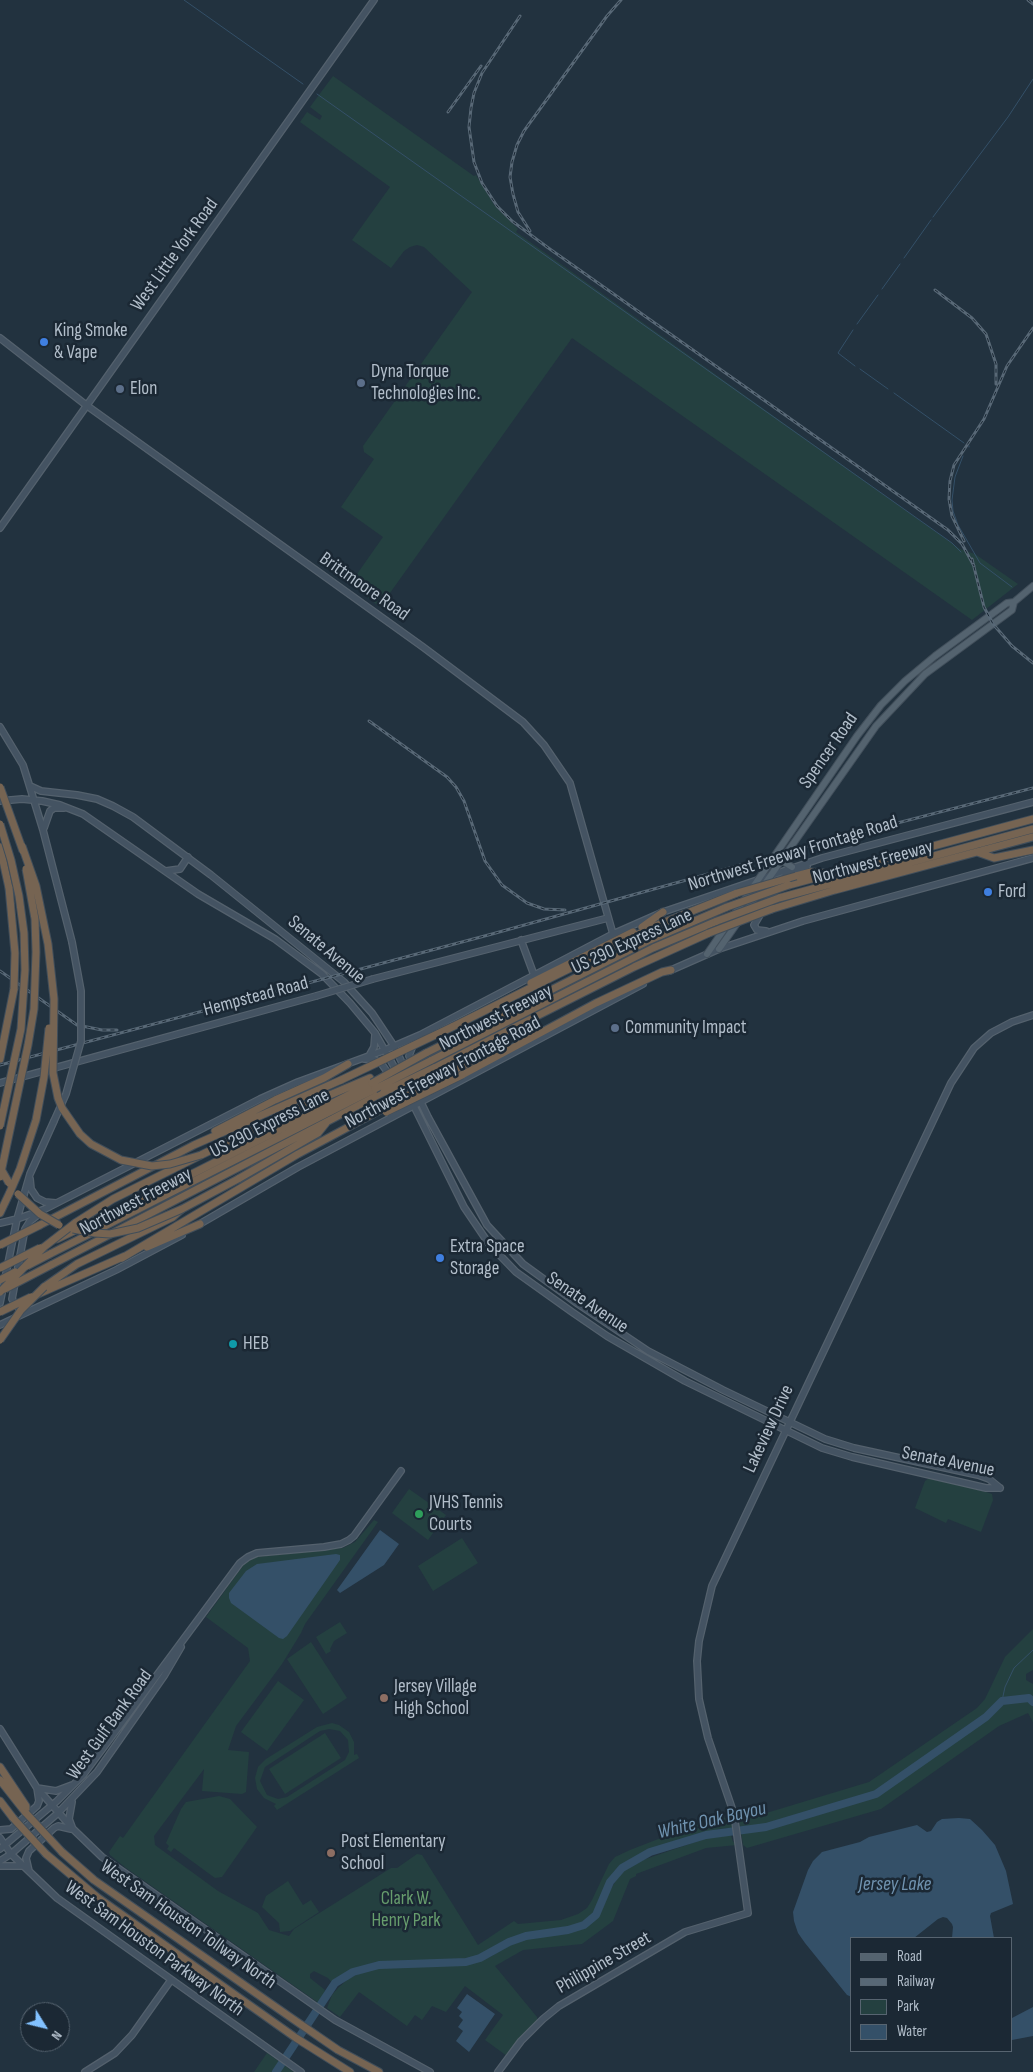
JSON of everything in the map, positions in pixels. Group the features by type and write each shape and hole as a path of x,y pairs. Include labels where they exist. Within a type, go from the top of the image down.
{"highway":[{"path":"0,787 36,886 48,944 53,989 53,1073 58,1098 70,1122 91,1144 106,1154 129,1162 152,1166 170,1164 201,1155"},
{"name":"Northwest Freeway","path":"0,1292 328,1121 389,1073 650,940 727,907 789,885 1033,819"},
{"path":"0,824 18,891 23,926 25,963 21,1029 0,1126"},
{"name":"US 290 Express Lane","path":"0,1280 374,1086 432,1064 653,948 718,920 780,898 1033,829"},
{"name":"Northwest Freeway","path":"432,1064 501,1034 640,963 709,933 772,910 1033,837"},
{"path":"0,1177 28,1045 36,979 35,919 22,846"},
{"path":"0,847 10,902 15,960 11,1011 0,1059"},
{"path":"976,852 994,858 1033,850"},
{"path":"0,1245 194,1145 341,1080 452,1028 655,926 737,893 811,872 829,874"},
{"path":"472,1018 486,1008 565,965 648,925 663,912"},
{"path":"0,1213 17,1176 28,1144 44,1077 50,1003 42,918"},
{"path":"385,1110 401,1105 462,1075 596,1003 662,972 671,970"},
{"path":"122,1258 233,1191 339,1132 385,1110 489,1051 501,1034"},
{"path":"194,1145 212,1132 324,1078 348,1064"},
{"path":"0,1292 44,1247 75,1223 113,1199 292,1111 374,1086"},
{"name":"Northwest Freeway","path":"0,1268 374,1086"},
{"path":"0,1167 13,1188 34,1210 59,1224 80,1231 110,1234 156,1222 182,1209 318,1133 328,1121"},
{"path":"0,1340 21,1310 39,1291 56,1278 77,1264 173,1217 182,1209"},
{"path":"0,1312 200,1224"},
{"path":"0,1767 26,1806 26,1813"},
{"name":"West Sam Houston Tollway North","path":"0,1780 26,1813 62,1852 94,1880 325,2041 379,2072"},
{"name":"West Sam Houston Tollway North","path":"1,1804 46,1854 97,1897 313,2050 350,2072"}],"main road":[{"name":"West Little York Road","path":"0,528 374,0"},
{"name":"Brittmoore Road","path":"0,338 86,406 423,647 523,722 544,745 570,783 613,934"},
{"name":"Spencer Road","path":"707,954 857,736 881,705 935,656 1007,603 1014,602 1033,586"},
{"name":"Spencer Road","path":"719,949 876,726 925,674 1012,610 1014,602"},
{"path":"876,726 879,717 902,689 906,681 914,681 925,674"},
{"path":"0,727 23,765 35,800 72,942 81,991 80,1041 66,1094 30,1174 17,1219 0,1303"},
{"name":"Senate Avenue","path":"0,801 35,800 70,808 94,821 198,894 275,939 322,974 366,1020 386,1050 473,1221 494,1249 516,1272 607,1336 684,1381 822,1448 852,1457 986,1488 1000,1488 990,1479 978,1475 854,1448 825,1439 648,1351 613,1329 523,1264 487,1225 394,1046 363,1002 334,972 188,857 133,817 113,806 77,795 41,791 30,786"},
{"name":"Northwest Freeway Frontage Road","path":"0,1223 45,1210 260,1099 298,1082 386,1050 420,1035 613,934 663,912 770,874 822,858 1033,802"},
{"path":"43,830 50,811 58,808 70,808"},
{"path":"166,871 180,869 188,857"},
{"path":"782,857 784,862 792,867"},
{"path":"773,930 761,931 754,926 781,879 787,874 822,858"},
{"name":"Northwest Freeway Frontage Road","path":"0,1325 116,1270 200,1224 298,1166 450,1088 671,970 719,949 773,930 1033,858"},
{"name":"Hempstead Road","path":"0,1083 373,979 608,918"},
{"path":"521,940 534,975"},
{"name":"Lakeview Drive","path":"748,1913 736,1823 702,1718 698,1684 699,1641 712,1586 951,1083 974,1048 992,1033 1012,1022 1033,1015"},
{"path":"369,1056 374,1047 375,1033"},
{"path":"420,1035 409,1056 421,1081 430,1087 450,1088"},
{"path":"359,1060 373,1059 385,1068 403,1097 401,1105 393,1117"},
{"path":"30,1174 31,1189 37,1198 45,1202 58,1203"},
{"path":"30,1310 19,1309 12,1300 25,1229 30,1221 45,1210"},
{"name":"West Gulf Bank Road","path":"3,1847 52,1806 92,1763 158,1671 187,1637 240,1563 248,1556 283,1550 324,1547 341,1544 349,1540 354,1536 401,1471"},
{"name":"West Gulf Bank Road","path":"0,1861 11,1854 73,1800 105,1762 164,1676 187,1637"},
{"path":"0,1729 37,1788 73,1829 102,1857 335,2020 430,2072"},
{"path":"37,1788 56,1791 73,1785"},
{"path":"0,1830 11,1828 37,1806 39,1801 37,1788"},
{"path":"73,1800 69,1819 73,1829"},
{"path":"0,1866 26,1869 26,1858 29,1851 58,1826 73,1829"},
{"name":"West Sam Houston Parkway North","path":"0,1838 3,1847 57,1898 300,2071"},
{"name":"Philippine Street","path":"498,2072 521,2041 559,2006 686,1932 748,1913"},
{"path":"85,2072 108,2058 125,2043 141,2024 171,1980"}],"green space":[{"path":"333,76 474,176 476,175 494,205 518,229 516,232 960,549 975,554 1018,584 972,620 572,338 380,607 350,584 383,537 341,507 374,459 364,452 363,446 472,292 424,247 417,245 410,247 404,251 391,268 352,240 390,187 300,122 307,112 320,120 322,116 310,107"},
{"path":"929,1478 966,1485 992,1494 993,1500 981,1532 948,1519 946,1523 915,1508 925,1481"},
{"name":"JVHS Tennis Courts","path":"409,1489 446,1515 428,1540 392,1513"},
{"name":"Clark W. Henry Park","path":"374,1520 378,1522 305,1624 282,1664 236,1726 228,1750 249,1752 246,1792 242,1794 202,1791 204,1769 154,1836 155,1845 218,1891 258,1913 269,1930 289,1936 294,1929 391,1868 397,1868 417,1854 422,1855 478,1945 514,1921 518,1924 561,1920 578,1914 587,1908 592,1900 609,1864 615,1857 630,1850 707,1820 732,1817 733,1828 718,1829 710,1833 657,1847 619,1867 606,1886 600,1905 595,1913 576,1926 519,1935 477,1957 465,1960 375,1962 351,1971 333,1984 328,1978 314,1971 310,1974 310,1978 325,1990 320,2004 126,1868 109,1852 120,1836 123,1838 250,1661 248,1648 206,1617 245,1563 256,1557 343,1548 355,1542"},
{"path":"462,1538 478,1563 433,1591 418,1566"},
{"path":"340,1622 347,1633 334,1641 330,1649 331,1651 326,1654 316,1637"},
{"path":"1033,1629 1033,1670 1026,1674 1026,1680 1033,1684 1033,1722 1028,1713 999,1726 881,1809 747,1848 743,1845 739,1818 741,1816 763,1814 869,1782 977,1708 985,1699 1005,1657"},
{"path":"311,1642 347,1698 323,1714 287,1659"},
{"path":"278,1681 304,1700 267,1751 241,1732"},
{"path":"332,1723 339,1725 349,1732 354,1742 354,1755 357,1754 359,1758 277,1810 274,1806 276,1804 264,1798 257,1789 255,1778 258,1767 266,1759 317,1727","holes":["329,1729 340,1731 348,1740 349,1752 345,1760 287,1797 278,1799 267,1795 260,1781 265,1767 320,1731"]},
{"path":"325,1733 341,1758 285,1794 269,1769"},
{"path":"219,1796 230,1799 257,1827 222,1877 215,1878 174,1848 171,1852 167,1849 169,1846 166,1843 186,1802"},
{"path":"731,1835 733,1842 737,1842 737,1845 706,1848 636,1874 636,1876 630,1879 613,1921 582,1944 523,1950 495,1966 537,2017 537,2021 520,2038 507,2056 485,2040 503,2015 465,1986 446,2012 432,2006 422,2020 415,2015 407,2026 359,1992 340,2017 327,2008 332,1995 338,1988 348,1979 362,1972 393,1965 470,1964 490,1957 515,1942 527,1938 566,1934 579,1929 596,1918 601,1912 609,1892 621,1872 637,1862 707,1838"},
{"path":"288,1881 303,1905 311,1900 319,1912 290,1931 280,1932 279,1923 262,1907 266,1896"},
{"path":"267,2053 294,2072 254,2072"}],"water":[{"path":"380,1530 399,1544 384,1565 340,1593 337,1590"},
{"path":"340,1555 340,1560 283,1639 231,1603 229,1593 246,1571 257,1564"},
{"name":"Jersey Lake","path":"942,1819 970,1819 995,1845 1006,1871 1013,1904 991,1913 994,1937 952,1937 952,1924 947,1918 943,1917 915,1937 850,1937 850,1996 847,1995 805,1943 798,1933 794,1921 793,1912 808,1870 813,1861 822,1852 860,1842 869,1837 917,1825 927,1832 931,1831 937,1822"},
{"path":"467,1994 495,2014 469,2052 456,2041 463,2031 458,2027 463,2020 459,2016 462,2012 457,2008"},
{"path":"1033,2007 1033,2036 1013,2040 1013,2017"}],"waterway":[{"path":"184,0 303,84"},
{"path":"933,217 1008,117 1033,79"},
{"path":"317,94 952,543 961,552"},
{"path":"904,258 931,220"},
{"path":"882,289 900,264"},
{"path":"857,324 878,295"},
{"path":"853,330 838,353 855,366"},
{"path":"860,369 888,389"},
{"path":"894,393 964,443"},
{"path":"963,456 955,477 952,500 953,511 958,525 980,563 1012,587"},
{"path":"1002,1701 1005,1687 1014,1668 1033,1650"},
{"name":"White Oak Bayou","path":"276,2072 335,1983 353,1972 379,1965 466,1962 480,1958 509,1942 526,1936 568,1930 584,1925 596,1915 610,1882 622,1868 650,1852 706,1835 766,1827 876,1794 986,1717 1002,1701 1029,1698 1033,1702"}],"railway":[{"path":"530,231 518,212 510,177 517,145 524,131 607,16 621,0"},
{"path":"1028,0 1033,4"},
{"path":"520,16 482,73 474,93 471,108 469,127 474,162 482,183 497,206 512,221 547,247 948,530 962,544 974,566"},
{"path":"448,112 481,66"},
{"path":"935,290 972,318 986,334 996,364 996,384"},
{"path":"964,541 952,516 949,499 950,481 954,465 984,419 1007,366 1033,328"},
{"path":"972,559 984,607 993,624 1012,646 1033,663"},
{"path":"369,721 447,777 456,787 464,801 485,861 502,885 527,903 544,909 565,910"},
{"path":"0,1065 492,934 816,844 1033,788"},
{"path":"0,971 77,1025 102,1030 117,1030"}],"place":[{"name":"King Smoke & Vape","path":"44,342"},
{"name":"Dyna Torque Technologies Inc.","path":"361,383"},
{"name":"Elon","path":"120,389"},
{"name":"Ford","path":"988,892"},
{"name":"Community Impact","path":"615,1028"},
{"name":"Extra Space Storage","path":"440,1258"},
{"name":"HEB","path":"233,1344"},
{"name":"JVHS Tennis Courts","path":"419,1514"},
{"name":"Jersey Village High School","path":"384,1698"},
{"name":"Post Elementary School","path":"331,1853"}]}
